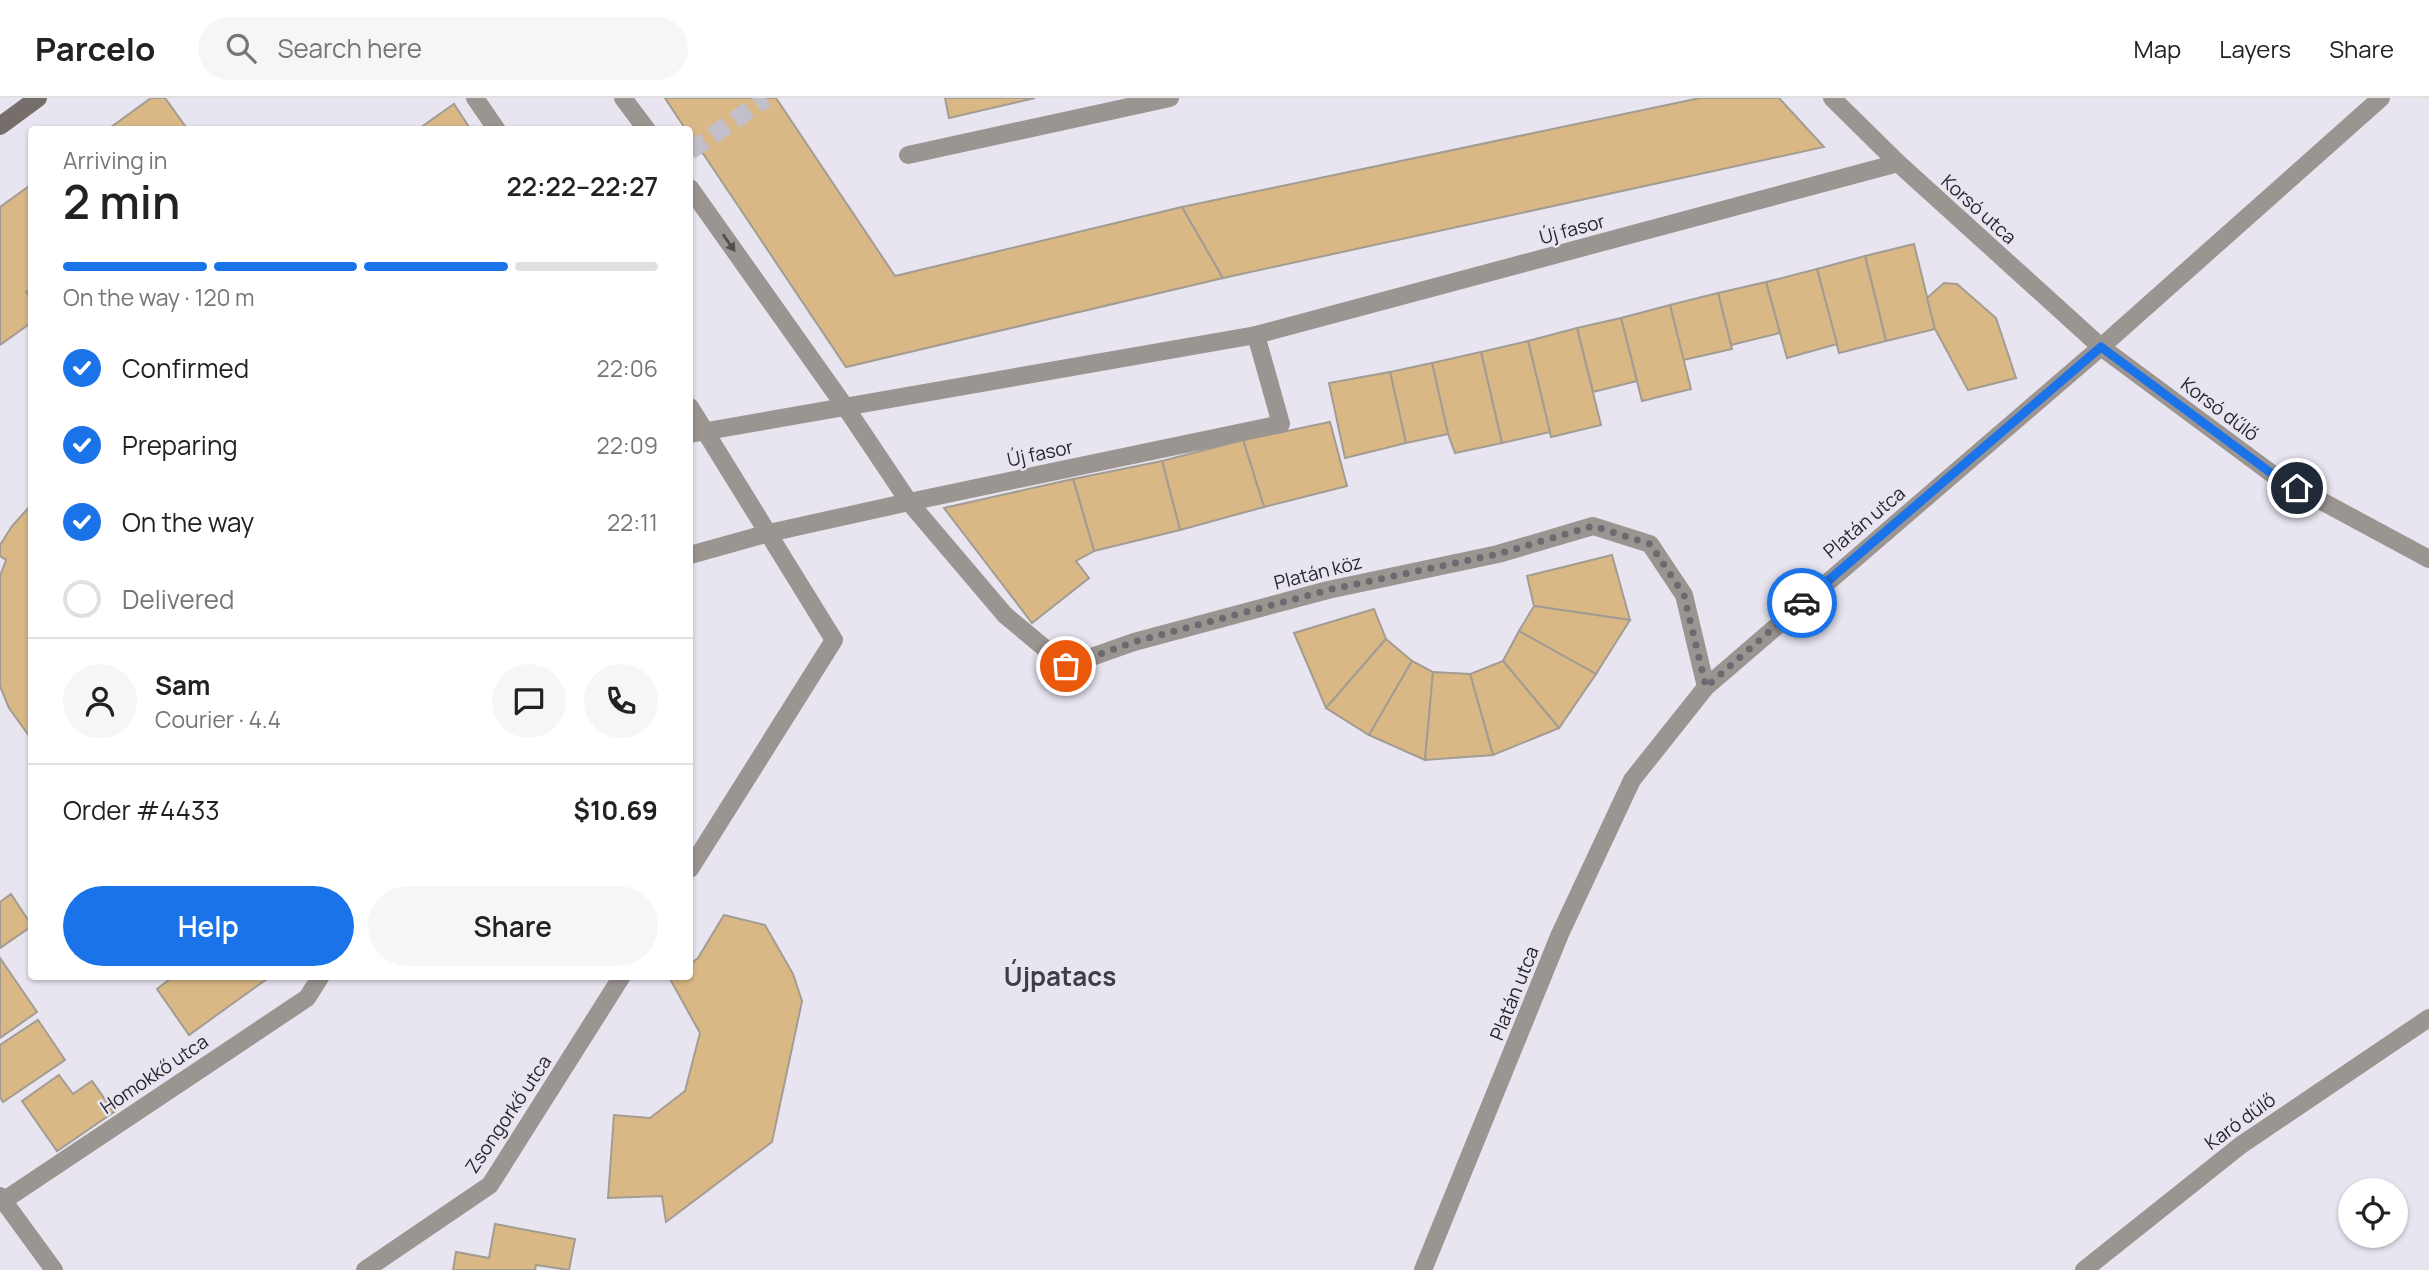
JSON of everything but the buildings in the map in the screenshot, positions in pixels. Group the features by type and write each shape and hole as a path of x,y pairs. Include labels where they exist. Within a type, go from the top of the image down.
{"street":[{"path":"0,126 38,98"},
{"path":"475,98 494,126"},
{"path":"624,98 644,126"},
{"path":"908,155 1170,98"},
{"name":"Korsó utca","path":"1832,98 1898,163 2101,347"},
{"name":"Platán utca","path":"1423,1270 1560,934 1632,780 1706,687 2101,347 2381,98"},
{"name":"Új fasor","path":"698,433 1256,335 1898,163"},
{"path":"693,192 909,502 769,533 693,554"},
{"name":"Új fasor","path":"909,502 1281,424 1256,335"},
{"name":"Korsó dűlő","path":"2101,347 2275,476 2429,559"},
{"path":"693,864 834,640 769,533 698,433"},
{"name":"Platán köz","path":"909,502 1005,615 1066,666 1134,642 1328,590 1498,554 1593,526 1650,544 1684,595 1706,687"},
{"name":"Homokkő utca","path":"2,1198 307,998 318,980"},
{"name":"Zsongorkő utca","path":"365,1270 490,1185 619,980"},
{"name":"Karó dűlő","path":"2084,1270 2241,1145 2429,1018"},
{"path":"2,1198 54,1270"}],"tunnel":[{"path":"693,149 766,98"}],"way so far":[{"path":"1066,666 1134,642 1328,590 1498,554 1593,526 1650,544 1684,595 1706,687 1802,603"}],"district":[{"name":"Újpatacs","path":"1060,977"}],"route":[{"path":"1802,603 2101,347 2275,476 2297,488"}]}
